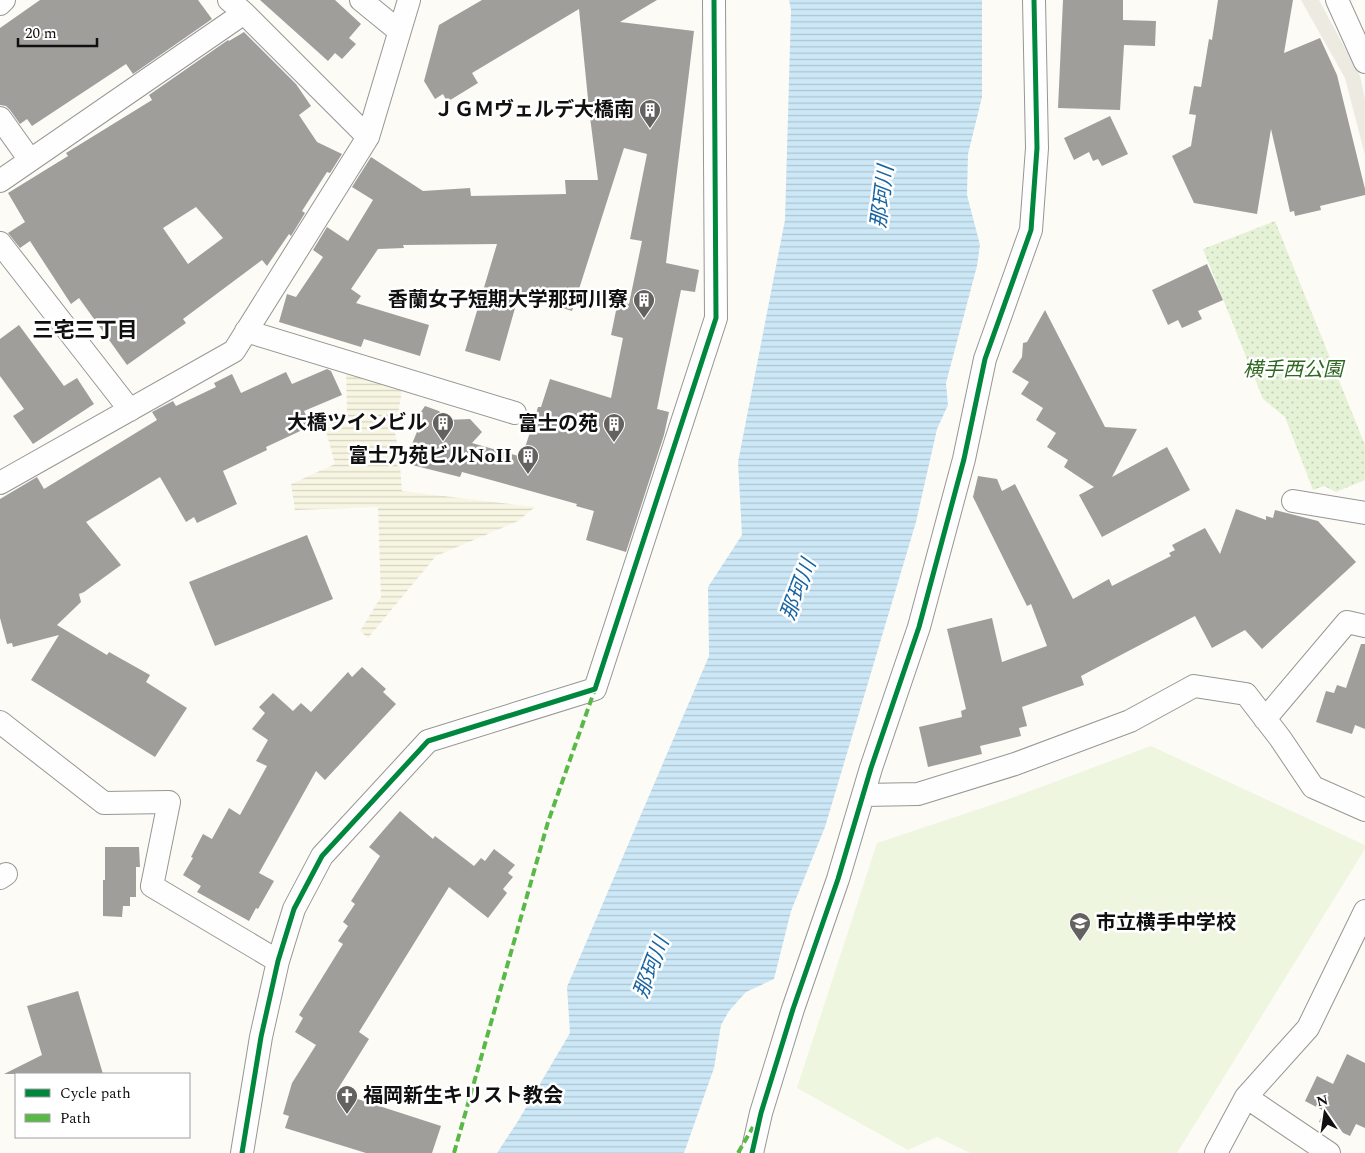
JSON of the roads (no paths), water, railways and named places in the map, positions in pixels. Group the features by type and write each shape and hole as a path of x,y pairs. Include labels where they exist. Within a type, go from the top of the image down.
{"street":[{"path":"0,4 4,0"},
{"path":"361,0 399,31"},
{"path":"0,483 234,351 368,137 409,0"},
{"path":"242,1153 261,1037 278,961 294,909 322,856 428,741 595,689 716,318 714,0"},
{"path":"752,1153 761,1113 793,1009 838,879 871,768 921,618 964,459 985,359 1031,230 1036,148 1034,0"},
{"path":"1337,0 1365,62"},
{"path":"0,181 236,6 368,137"},
{"path":"0,118 30,160"},
{"path":"0,242 130,410"},
{"path":"246,332 515,414"},
{"path":"1293,502 1365,513"},
{"path":"1265,719 1347,622 1365,626"},
{"path":"864,795 918,794 1014,764 1130,721 1194,686 1246,694 1280,738 1313,787 1365,810"},
{"path":"0,722 104,803 169,802 152,886 278,961"},
{"path":"1216,1153 1246,1097 1308,1028 1365,911"},
{"path":"1246,1097 1329,1153"}],"water":[{"name":"那珂川","path":"789,0 982,0 982,97 968,154 967,195 980,245 977,266 946,383 948,405 937,429 916,522 825,827 791,911 774,979 746,992 729,1011 721,1025 714,1068 684,1153 497,1153 570,1033 567,987 709,656 708,587 742,535 738,462 785,220 791,10"}],"place":[{"name":"ＪＧＭヴェルデ大橋南","path":"650,129"},
{"name":"香蘭女子短期大学那珂川寮","path":"644,319"},
{"name":"大橋ツインビル","path":"443,442"},
{"name":"富士の苑","path":"614,443"},
{"name":"富士乃苑ビルNoII","path":"528,475"},
{"name":"市立横手中学校","path":"1080,942"},
{"name":"福岡新生キリスト教会","path":"347,1115"}],"district":[{"name":"三宅三丁目","path":"85,331"}],"park label":[{"name":"横手西公園","path":"1293,370"}]}
